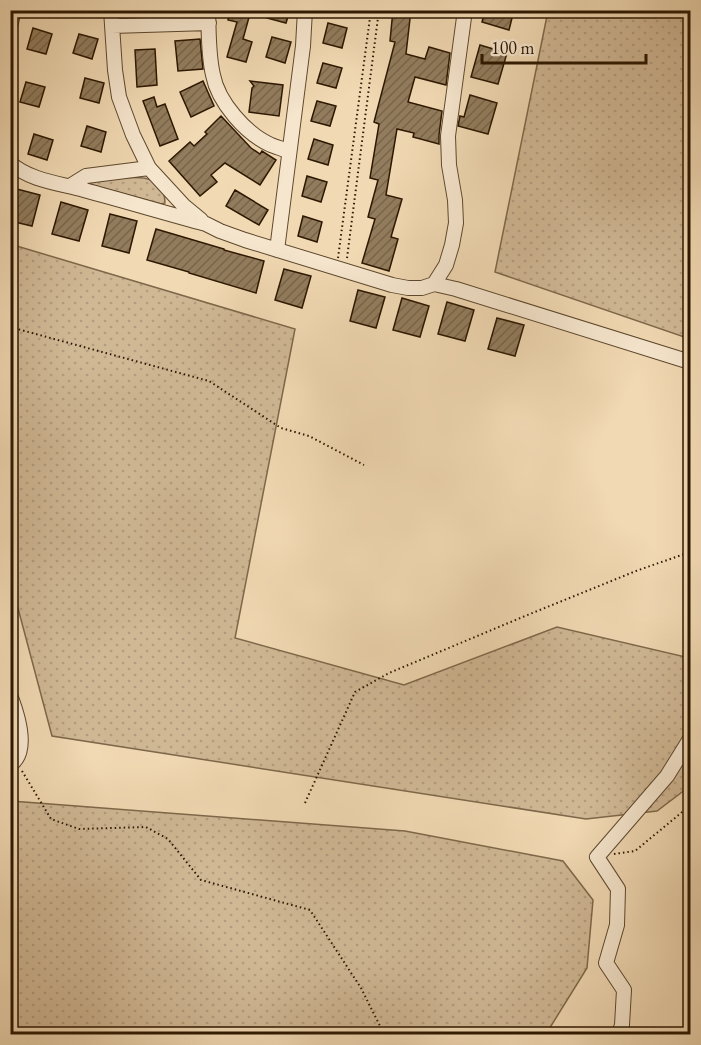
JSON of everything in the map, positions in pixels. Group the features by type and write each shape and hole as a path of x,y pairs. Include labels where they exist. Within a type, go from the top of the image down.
{"street":[{"path":"10,27 14,10"},
{"path":"111,10 119,97 140,151 149,168 184,206 206,224"},
{"path":"277,250 303,46 305,10"},
{"path":"434,284 446,265 456,223 448,136 465,10"},
{"path":"112,26 208,16 213,76 220,95 229,109 255,136 288,151"},
{"path":"10,163 21,172 34,178 206,224 277,250 392,285 422,288 434,284 456,289 690,362"},
{"path":"70,186 86,176 149,168"},
{"path":"10,695 19,721 20,750 13,763"},
{"path":"619,1035 624,990 606,963 616,925 618,889 597,857 667,776 690,739"}],"path":[{"path":"341,269 370,10"},
{"path":"341,269 379,10"},
{"path":"10,327 209,381 281,428 309,436 364,465"},
{"path":"305,803 356,693 389,673 636,571 690,552"},
{"path":"13,763 51,819 79,829 146,827 168,839 201,880 310,910 361,988 384,1035"},
{"path":"597,857 635,851 690,804"}],"shaded area":[{"path":"548,11 690,11 690,339 495,272"},
{"path":"117,178 141,178 152,181 161,188 165,203 161,204 91,183"},
{"path":"10,244 295,329 235,638 404,685 557,627 690,658 690,786 657,811 586,819 52,736 11,582"},
{"path":"11,801 405,831 563,861 593,900 587,968 546,1034 11,1034"}],"building":[{"path":"230,10 251,10 243,39 252,42 246,62 227,57 237,22 228,20"},
{"path":"269,10 290,10 286,23 267,18"},
{"path":"393,10 411,10 406,54 425,59 429,47 450,53 446,85 415,77 408,102 442,111 439,144 413,137 414,133 397,129 386,195 402,199 391,237 398,239 389,271 362,263 375,219 368,217 378,180 370,178 379,124 374,122 395,42 390,41"},
{"path":"485,10 514,10 509,30 482,22"},
{"path":"328,23 347,28 342,48 323,43"},
{"path":"33,28 52,34 46,54 27,49"},
{"path":"79,34 98,39 92,59 73,53"},
{"path":"272,37 291,42 285,63 266,57"},
{"path":"200,39 203,69 178,71 175,41"},
{"path":"480,45 507,53 498,84 471,77"},
{"path":"155,49 157,85 137,87 135,50"},
{"path":"323,63 342,68 336,88 317,83"},
{"path":"85,78 104,83 99,103 80,98"},
{"path":"203,81 214,106 191,117 180,92"},
{"path":"250,81 283,85 279,116 249,112 254,86"},
{"path":"26,82 45,87 39,107 20,102"},
{"path":"470,95 497,103 488,134 458,126 460,116 464,117"},
{"path":"154,97 157,107 165,104 178,139 160,146 143,101"},
{"path":"317,101 336,106 330,126 311,121"},
{"path":"221,116 251,148 260,154 262,151 276,160 260,185 225,163 211,175 217,182 200,196 169,161 190,142 194,146"},
{"path":"87,126 106,132 101,152 81,146"},
{"path":"34,134 53,140 47,160 28,154"},
{"path":"314,139 333,145 328,165 308,159"},
{"path":"307,176 327,182 321,202 302,196"},
{"path":"13,188 40,195 32,226 10,221 10,198"},
{"path":"235,190 268,210 259,225 226,206"},
{"path":"61,202 88,210 79,241 52,234"},
{"path":"110,214 137,221 129,253 102,246"},
{"path":"303,216 322,222 317,242 298,236"},
{"path":"156,229 264,261 256,293 147,260"},
{"path":"284,269 311,276 302,308 275,300"},
{"path":"358,290 385,297 376,328 350,321"},
{"path":"402,298 429,306 420,337 393,330"},
{"path":"447,302 474,310 465,341 438,334"},
{"path":"497,318 524,325 515,356 488,349"}]}
